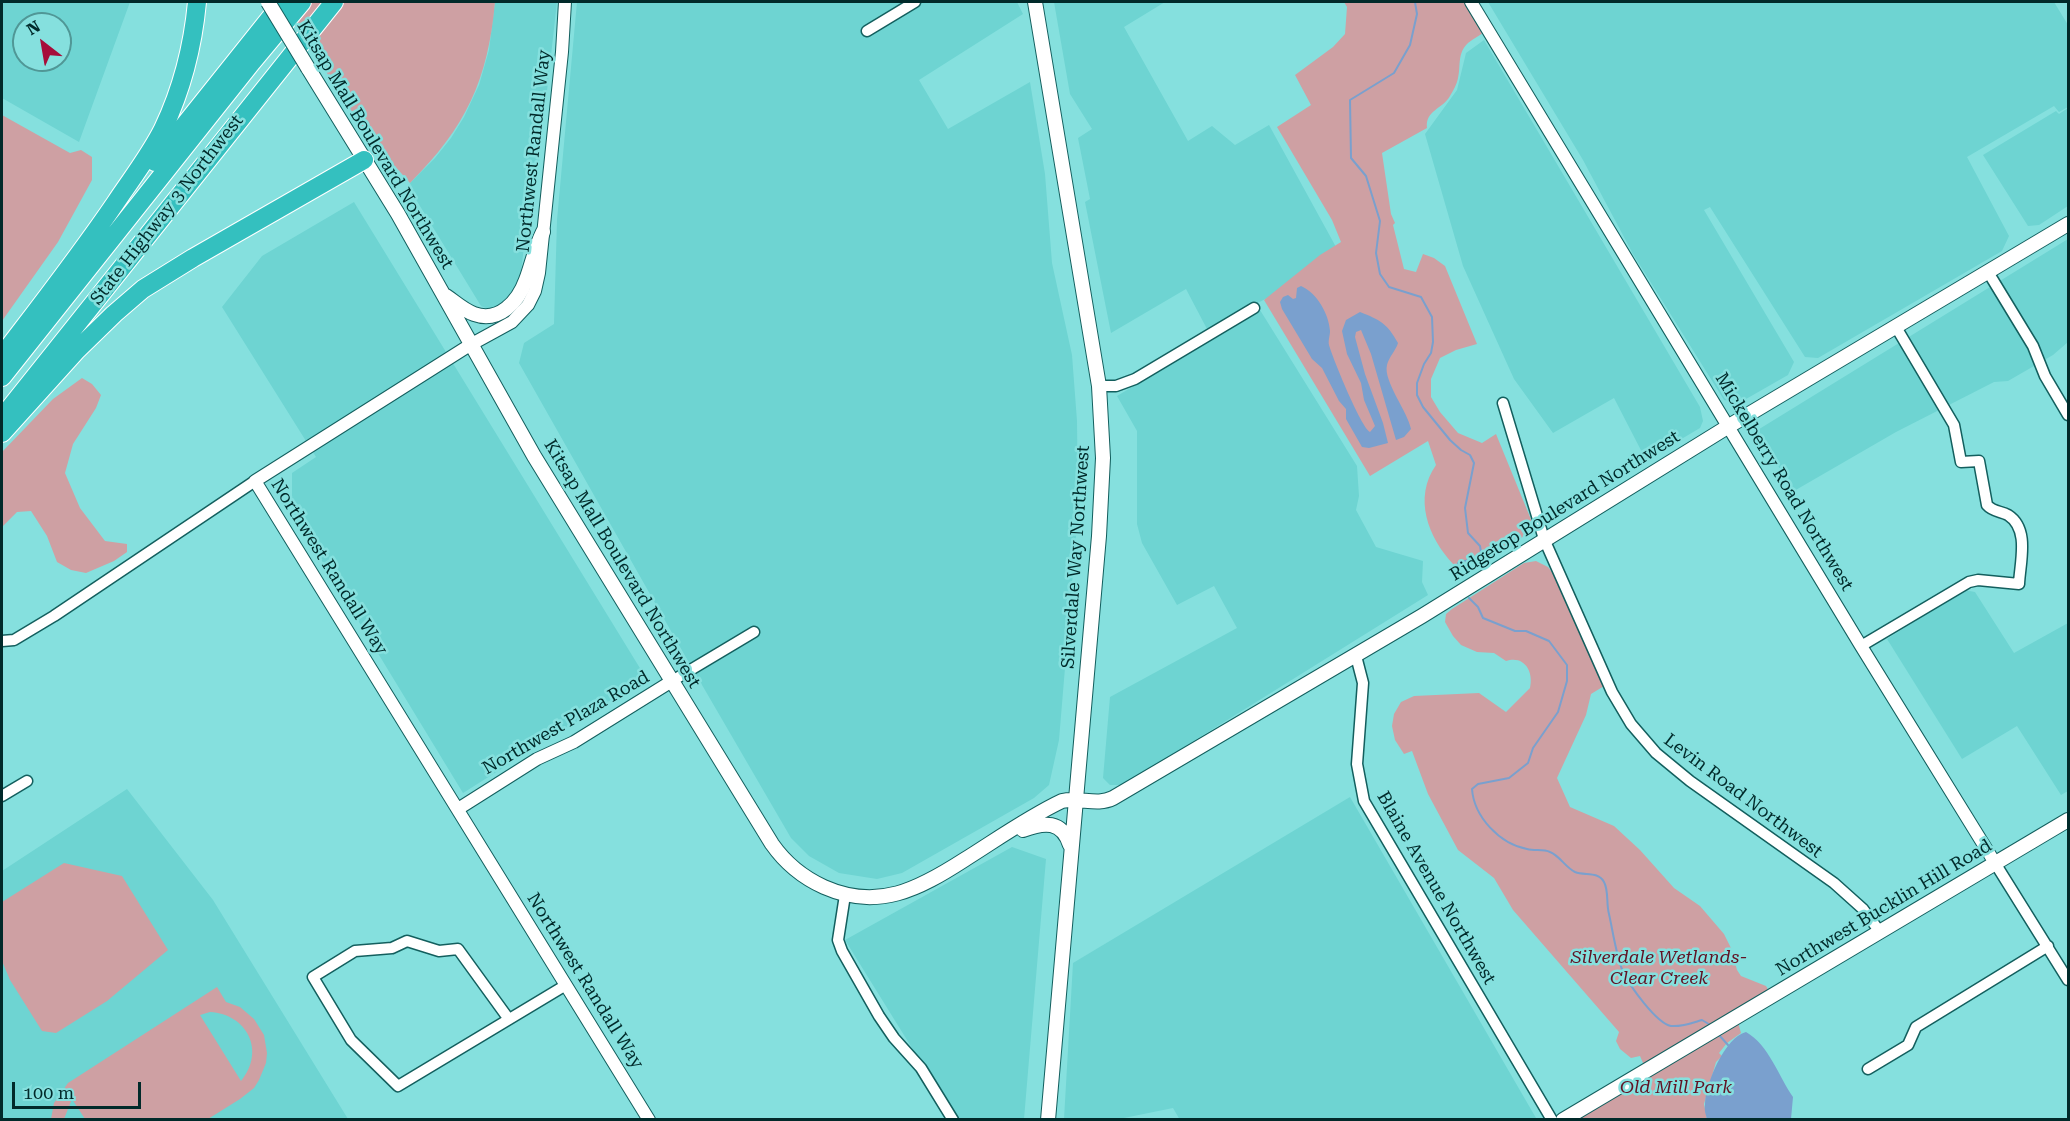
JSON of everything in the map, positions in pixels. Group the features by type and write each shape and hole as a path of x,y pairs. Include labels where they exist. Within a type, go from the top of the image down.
{"highway":[{"path":"2,356 94,234 147,157 166,121 184,73 194,27 196,2"},
{"path":"94,234 283,2"},
{"name":"State Highway 3 Northwest","path":"2,377 302,2"},
{"name":"State Highway 3 Northwest","path":"2,418 333,2"},
{"path":"2,433 77,350 143,289 364,160"}],"main road":[{"name":"Kitsap Mall Boulevard Northwest","path":"267,2 398,214 534,456 782,858 808,880 845,895 878,897 911,890 944,873 1058,802 1076,799"},
{"name":"Silverdale Way Northwest","path":"1035,2 1099,387 1102,440 1099,527 1048,1119"},
{"name":"Ridgetop Boulevard Northwest","path":"1076,799 1102,802 1113,798 1356,656 1729,426 2068,224"},
{"path":"443,294 475,314 484,316 502,312 522,290 543,232"},
{"name":"Northwest Bucklin Hill Road","path":"1563,1119 2068,820"},
{"path":"998,839 1036,825 1051,825 1064,832 1071,848"}],"street":[{"name":"Northwest Randall Way","path":"565,2 539,273 535,291 528,305 512,322 470,345 255,481 649,1119"},
{"path":"867,31 915,2"},
{"name":"Mickelberry Road Northwest","path":"1471,2 1861,646 2068,980"},
{"path":"1988,272 2033,346 2045,376 2068,415"},
{"path":"1099,387 1116,386 1136,379 1254,308"},
{"path":"1861,646 1969,582 1978,580 2019,584 2022,535 2019,528 2007,514 1990,509 1987,505 1979,461 1961,462 1954,425 1896,327"},
{"name":"Levin Road Northwest","path":"1503,403 1544,539 1618,703 1644,740 1662,759 1690,781 1834,883 1863,909 1880,932"},
{"path":"2,641 14,640 54,616 255,481"},
{"name":"Northwest Plaza Road","path":"458,809 537,759 574,742 754,632"},
{"name":"Blaine Avenue Northwest","path":"1356,656 1363,683 1357,764 1364,801 1552,1119"},
{"path":"2,796 27,781"},
{"path":"845,895 838,940 847,961 879,1016 894,1038 921,1068 952,1119"},
{"path":"508,1018 458,948 439,951 407,940 392,948 355,951 313,976 351,1040 398,1086 566,985"},
{"path":"1868,1069 1908,1045 1916,1027 2048,946"}],"shaded area":[{"path":"2,2 130,2 79,142 2,98"},
{"path":"495,2 557,2 537,180 532,181 520,280 509,298 497,307 488,309 481,306 412,193 410,183 435,158 464,117 479,85 489,50"},
{"path":"577,2 1017,2 1023,14 919,80 948,129 1030,82 1045,174 1052,263 1072,355 1077,421 1078,512 1059,740 1049,785 1034,798 902,873 877,879 839,873 809,856 791,838 519,363 524,343 554,324 557,220"},
{"path":"1054,2 1165,2 1124,27 1188,141 1212,126 1235,145 1269,125 1336,247 1277,293 1207,329 1186,289 1111,333 1085,202 1090,199 1078,138 1092,129 1070,94"},
{"path":"1488,2 2054,2 2068,25 2068,107 2059,112 2054,106 1967,157 2009,236 2002,251 1818,358 1805,357 1710,207 1704,210 1794,362 1788,375 1739,403 1724,400 1633,254 1583,160"},
{"path":"1484,40 1700,407 1703,421 1700,428 1646,460 1614,398 1553,433 1514,379 1463,266 1425,134 1457,90 1466,53"},
{"path":"2068,108 2068,206 2039,225 2028,226 1983,155 2056,111 2059,114"},
{"path":"354,202 646,678 463,793 292,512 292,473 316,457 222,307 262,256"},
{"path":"2068,239 2068,342 2053,355 2008,381 1994,382 1896,432 1794,491 1756,431"},
{"path":"1301,286 1317,299 1325,311 1329,324 1329,343 1332,353 1354,406 1370,432 1375,426 1364,400 1361,383 1347,354 1342,331 1346,320 1360,312 1382,323 1394,336 1398,343 1388,362 1387,372 1411,429 1404,437 1396,440 1371,354 1361,330 1356,332 1355,337 1388,443 1369,448 1362,447 1346,419 1346,409 1339,401 1322,368 1312,359 1282,309 1280,302 1283,297 1288,295 1293,299 1296,298 1297,288"},
{"path":"1260,310 1357,466 1359,496 1356,510 1376,547 1423,561 1422,582 1428,595 1123,785 1110,785 1103,778 1110,697 1237,628 1214,586 1177,605 1142,543 1137,524 1137,431 1117,396"},
{"path":"1964,590 1975,592 2014,653 2068,623 2068,791 2061,795 2017,726 1962,759 1887,639"},
{"path":"127,789 213,900 348,1119 2,1120 2,871"},
{"path":"1350,797 1536,1118 1180,1120 1173,1108 1119,1119 1064,1119 1073,963"},
{"path":"1012,847 1046,859 1024,1119 956,1119 845,940"},
{"path":"1746,1032 1767,1053 1793,1097 1791,1119 1707,1119 1706,1096 1712,1074 1731,1043"}],"green space":[{"path":"281,2 495,2 487,55 471,101 446,142 410,183 367,135"},
{"path":"1344,2 1471,2 1488,30 1470,41 1465,47 1461,55 1455,87 1447,100 1429,117 1427,128 1382,153 1391,214 1395,223 1393,225 1404,269 1416,272 1423,254 1445,266 1477,344 1456,350 1440,358 1431,379 1431,397 1440,412 1458,433 1482,443 1496,434 1532,522 1526,532 1509,548 1488,559 1476,562 1453,564 1431,530 1426,517 1425,491 1436,465 1428,441 1370,476 1264,300 1320,255 1341,242 1332,220 1277,127 1311,105 1295,75 1333,47 1345,34 1347,7"},
{"path":"2,115 70,153 81,150 92,157 92,180 58,242 2,321"},
{"path":"82,378 92,384 101,395 96,408 73,444 65,473 80,508 105,541 127,544 127,552 114,561 86,573 71,570 57,562 47,536 31,511 17,512 2,527 2,452 53,399"},
{"name":"Silverdale Wetlands- Clear Creek","path":"1536,561 1548,567 1570,596 1609,683 1591,694 1586,715 1557,778 1570,807 1614,826 1640,850 1674,888 1700,906 1724,934 1741,976 1766,986 1772,996 1738,1022 1741,1033 1727,1043 1719,1053 1722,1056 1716,1062 1704,1104 1707,1119 1563,1119 1646,1070 1640,1056 1631,1058 1620,1049 1616,1041 1619,1032 1513,910 1494,878 1458,850 1428,794 1412,751 1404,754 1395,740 1392,726 1394,714 1401,702 1414,696 1479,693 1506,712 1530,688 1529,670 1523,662 1506,661 1494,653 1477,652 1461,645 1445,622 1446,614 1452,609 1524,563"},
{"path":"64,863 122,876 168,950 107,1001 56,1033 42,1031 10,980 2,961 2,902"},
{"path":"217,987 226,1002 240,1007 254,1019 264,1035 266,1063 254,1088 208,1119 85,1119 72,1099 64,1119 51,1119 54,1103 68,1083","holes":["210,1012 234,1019 243,1027 252,1047 252,1058 241,1081 200,1015"]}],"waterway":[{"path":"1415,2 1417,14 1410,45 1394,73 1350,100 1351,158 1366,176 1380,221 1376,253 1380,274 1389,287 1421,297 1432,317 1431,353 1417,383 1417,395 1423,407 1450,440 1470,455 1474,463 1465,508 1468,533 1480,546 1481,552 1479,557 1458,563 1456,580"},
{"path":"1469,598 1478,607 1483,618 1515,631 1526,631 1549,641 1567,665 1567,681 1558,712 1533,748 1528,763 1509,778 1478,784 1472,789 1483,819 1498,835 1517,846 1550,852 1575,872 1598,876 1604,882 1606,889 1608,910 1623,972 1637,994 1658,1018 1671,1026 1702,1020 1712,1026"},
{"path":"1719,1035 1728,1045"}],"park label":[{"name":"Old Mill Park","path":"1676,1088"}]}
